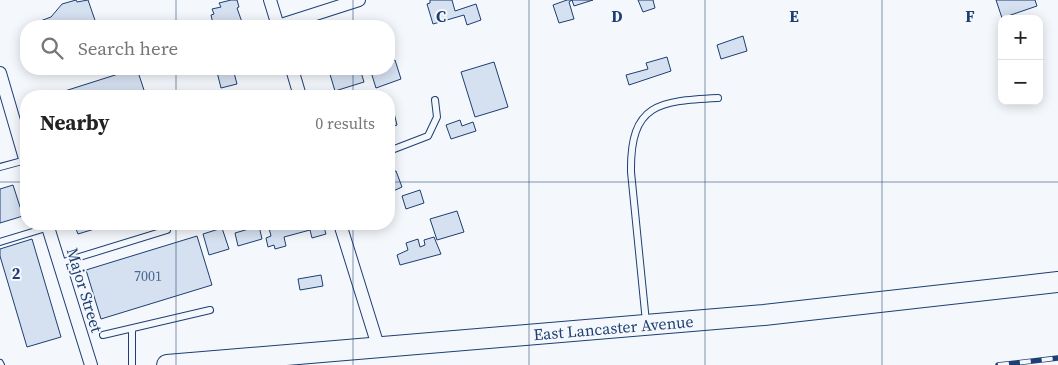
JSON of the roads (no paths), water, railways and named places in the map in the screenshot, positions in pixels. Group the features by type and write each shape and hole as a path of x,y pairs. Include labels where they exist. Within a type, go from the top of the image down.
{"main road":[{"name":"East Lancaster Avenue","path":"167,365 646,326 764,315 1058,282"}],"street":[{"path":"270,0 276,20"},
{"path":"297,20 359,0"},
{"path":"0,72 20,140"},
{"path":"294,75 298,90"},
{"name":"Major Street","path":"49,230 91,365"},
{"path":"342,230 379,349"}],"lane":[{"path":"646,326 630,172 630,149 635,129 654,110 665,103 675,100 718,98"},
{"path":"395,149 428,136 437,117 435,100"},
{"path":"0,167 20,162"},
{"path":"0,242 36,230"},
{"path":"60,263 167,230"},
{"path":"103,335 210,310"},
{"path":"132,329 132,365"}],"railway":[{"path":"998,365 1058,358"}]}
